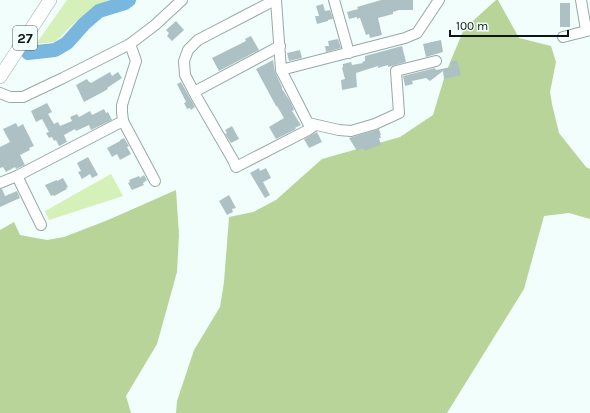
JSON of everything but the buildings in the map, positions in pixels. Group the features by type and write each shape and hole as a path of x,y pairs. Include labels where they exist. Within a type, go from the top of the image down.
{"main road":[{"name":"27","path":"0,77 50,0"}],"street":[{"path":"0,93 10,96 24,97 130,44 155,25 182,0"},
{"path":"315,125 236,167 185,74 184,61 188,50 198,40 275,0 281,70 308,123 339,130 351,131 375,124 399,113 396,71 436,61"},
{"path":"334,0 349,53"},
{"path":"281,70 405,38 417,33 439,0"},
{"path":"563,37 588,30 582,0"},
{"path":"130,44 136,61 122,105 123,121 155,182"},
{"path":"194,92 280,46"},
{"path":"0,183 17,176 123,121"},
{"path":"17,176 41,225"}],"green space":[{"path":"67,0 113,0 95,6 74,23 55,42 36,44"},
{"path":"496,0 498,0 519,38 551,46 556,62 550,92 552,104 559,133 586,167 590,169 590,219 569,213 544,216 524,289 447,413 176,413 177,401 194,350 220,307 224,282 229,217 253,212 276,200 322,159 400,137 433,115 446,72 464,29"},
{"path":"111,174 123,196 49,220 45,211"},
{"path":"176,190 179,235 177,272 157,344 126,396 131,413 0,413 0,230 14,222 20,235 47,240 64,237 108,220"}],"waterway":[{"path":"28,53 55,50 67,43 84,24 99,11 125,3 129,0"}]}
